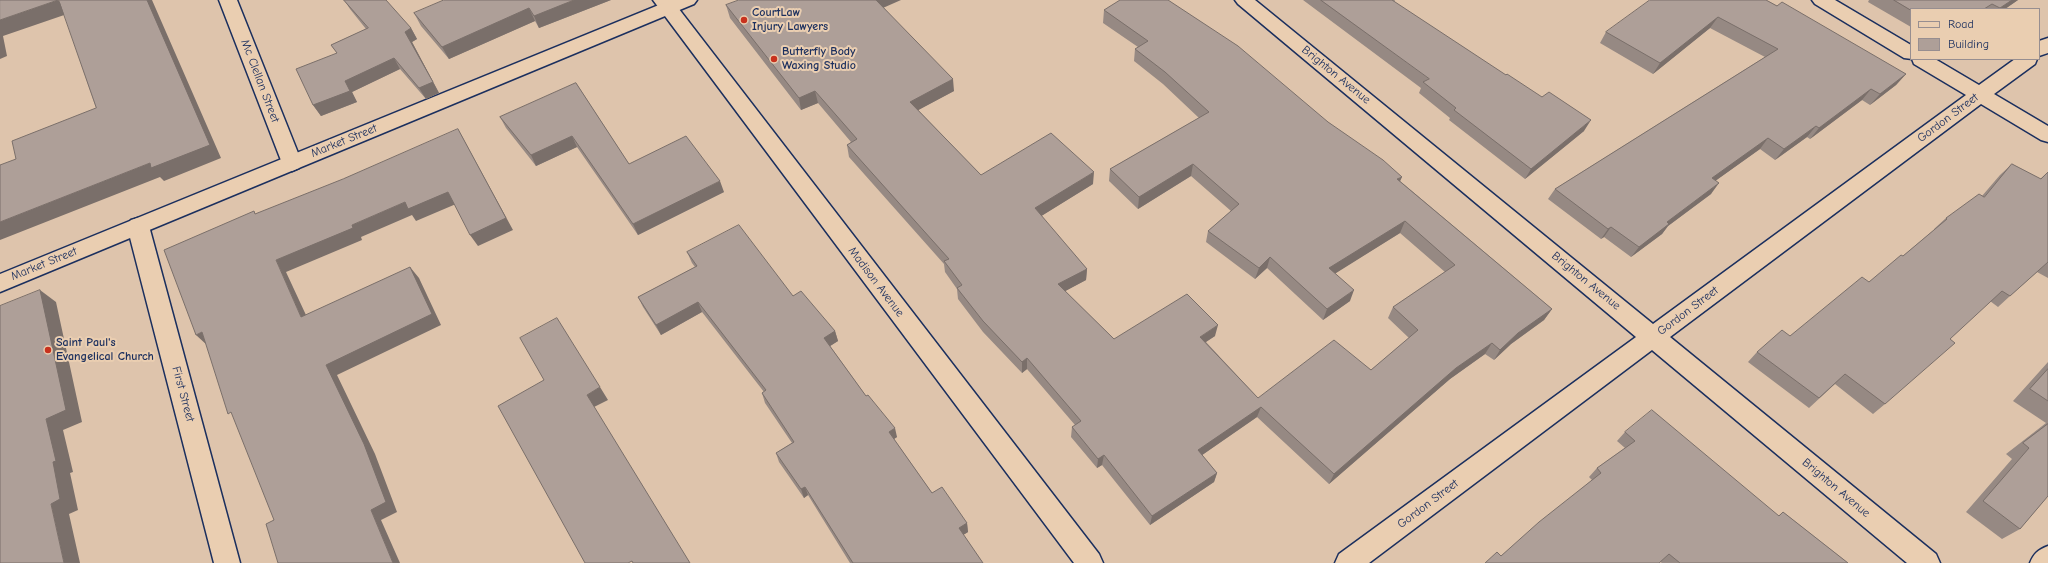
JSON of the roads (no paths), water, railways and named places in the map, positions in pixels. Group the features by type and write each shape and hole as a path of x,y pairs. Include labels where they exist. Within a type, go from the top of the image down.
{"street":[{"name":"Mc Clellan Street","path":"228,0 292,163"},
{"name":"Market Street","path":"0,283 292,163 665,4 688,0"},
{"name":"Brighton Avenue","path":"1244,0 1927,563"},
{"path":"1821,0 1910,52"},
{"name":"Madison Avenue","path":"665,4 1090,563"},
{"path":"1922,60 2048,135"},
{"name":"Gordon Street","path":"1348,563 2027,60"},
{"name":"First Street","path":"138,226 227,563"},
{"path":"2043,563 2048,558"}],"place":[{"name":"CourtLaw Injury Lawyers","path":"744,20"},
{"name":"Butterfly Body Waxing Studio","path":"774,59"},
{"name":"Saint Paul's Evangelical Church","path":"48,350"}]}
